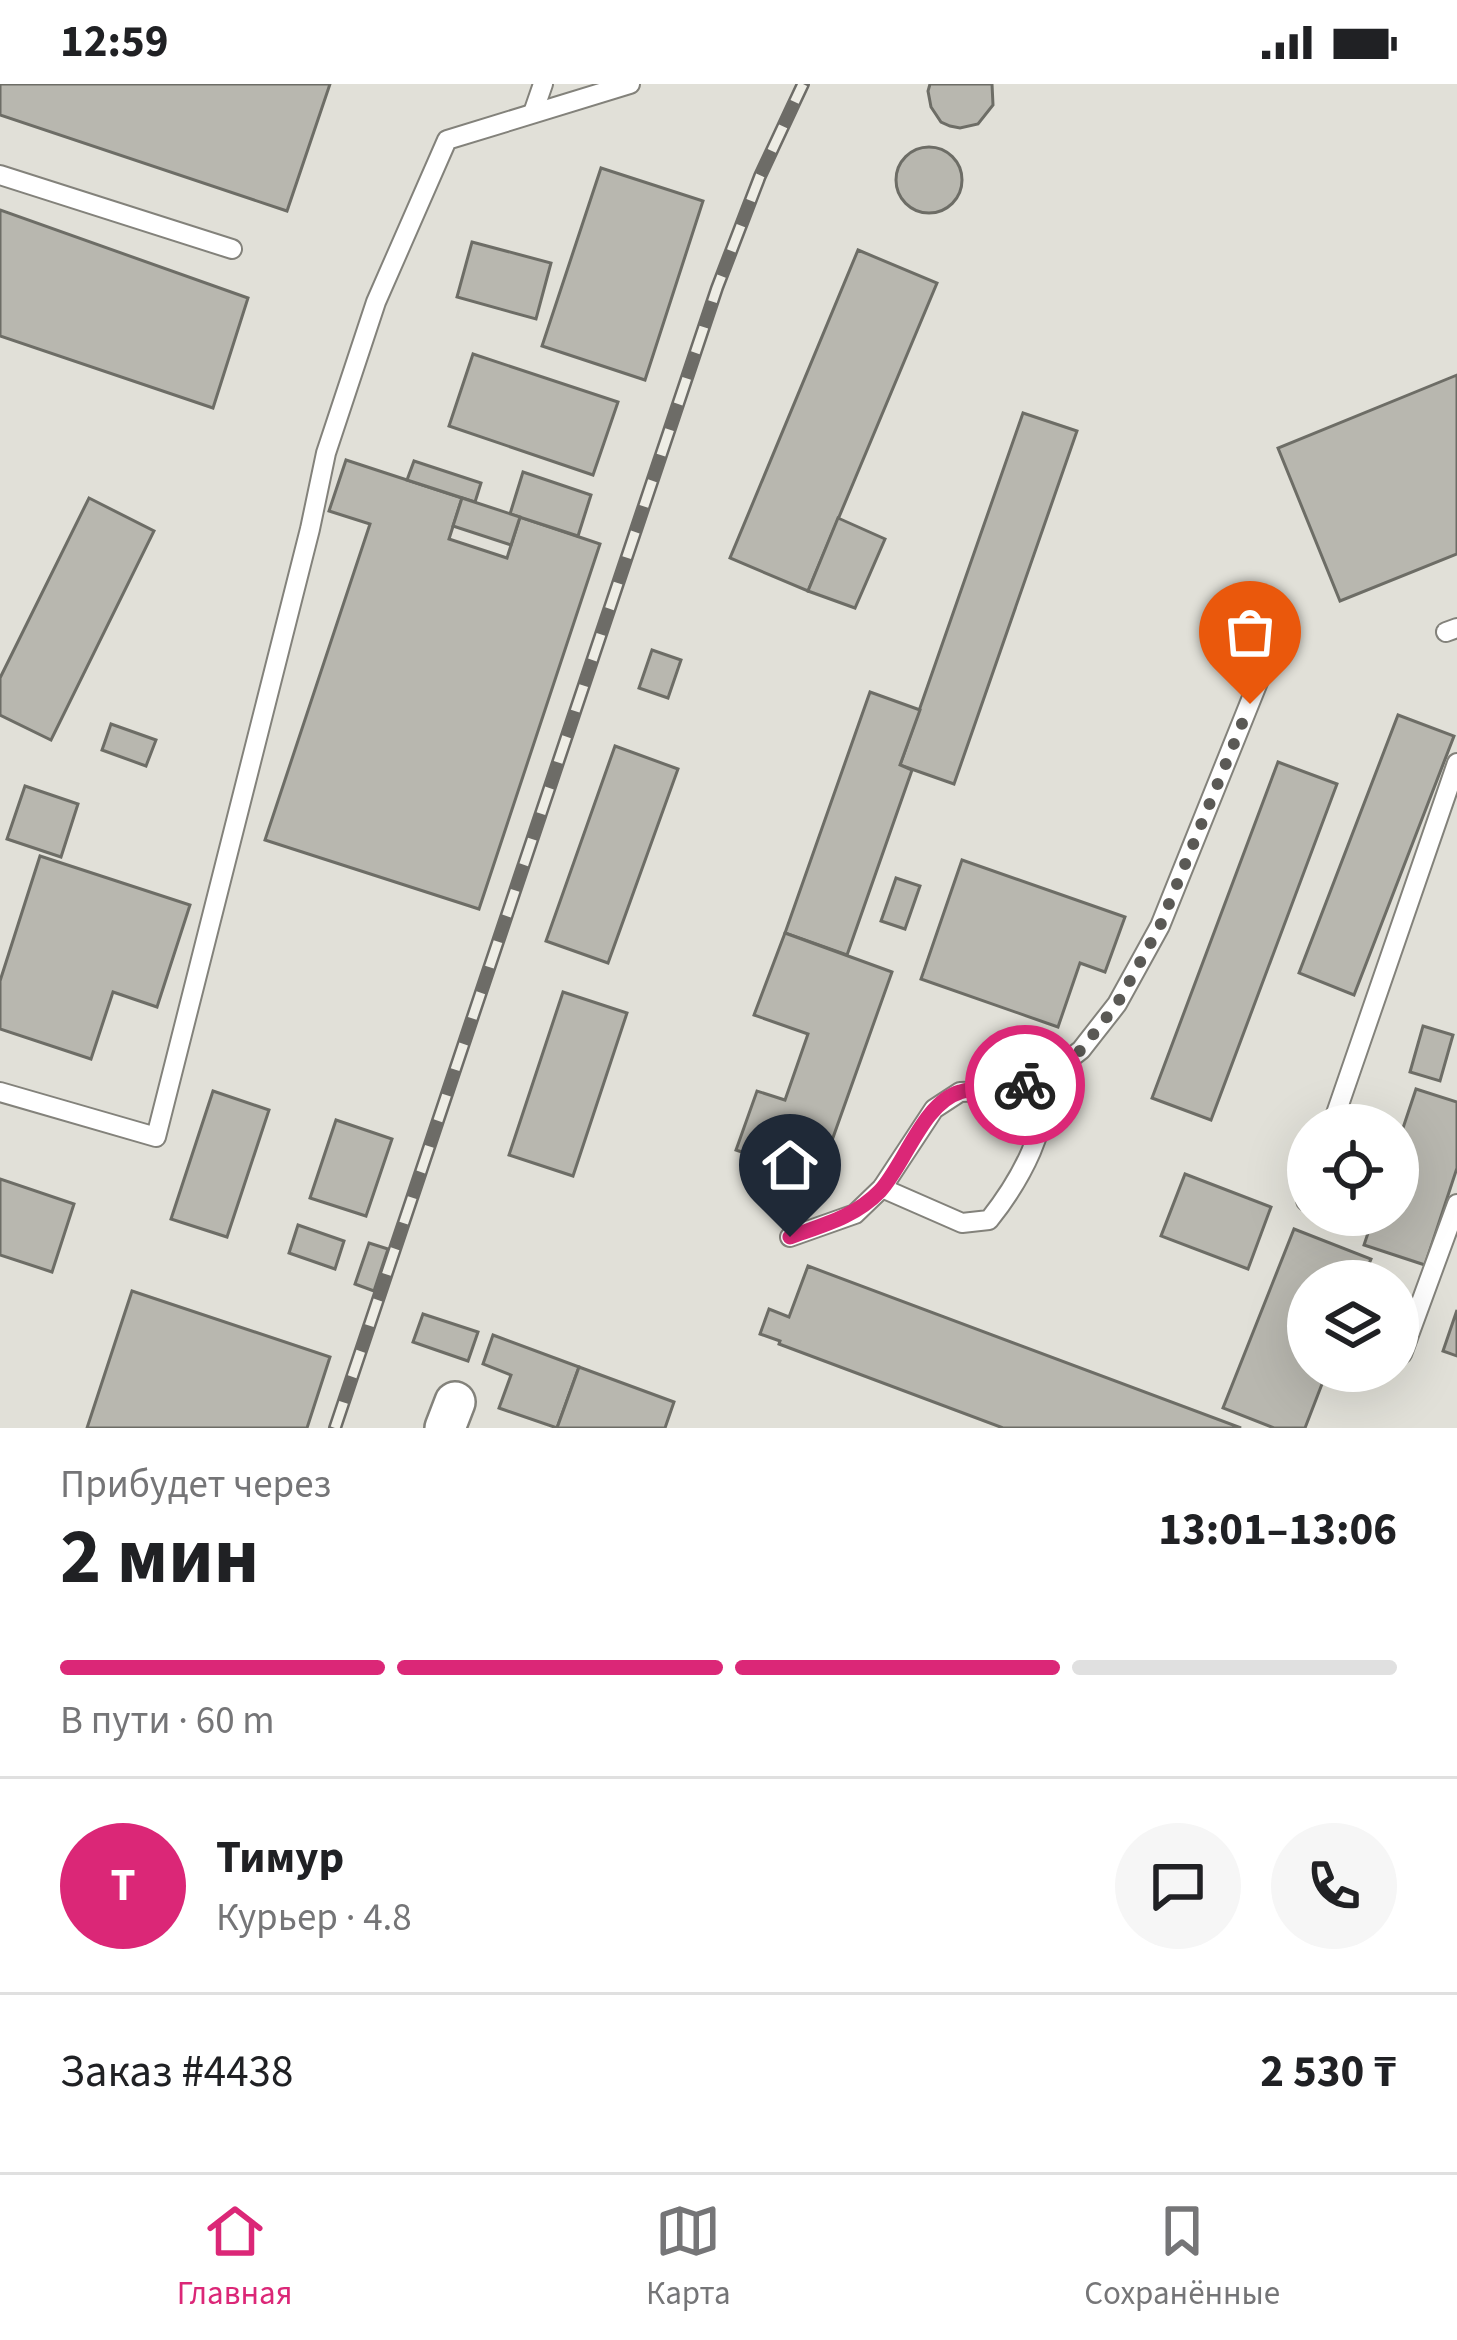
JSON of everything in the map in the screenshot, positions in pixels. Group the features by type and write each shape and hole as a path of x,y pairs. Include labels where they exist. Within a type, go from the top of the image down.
{"lane":[{"path":"533,113 543,84"},
{"path":"0,1092 156,1137 326,453 376,302 447,140 630,84"},
{"path":"0,175 232,249"},
{"path":"790,1237 855,1214 882,1189 934,1109 960,1092 1012,1090 1049,1074 1081,1050 1117,1004 1160,926 1271,650"},
{"path":"1339,1104 1457,763"},
{"path":"882,1189 962,1222 989,1220 1030,1155 1047,1108 1049,1074"},
{"path":"1419,1308 1457,1204"}],"building":[{"path":"0,84 330,84 287,211 0,115"},
{"path":"930,84 992,84 993,105 978,124 950,126 931,107"},
{"path":"929,147 952,157 962,180 952,203 929,213 906,203 896,180 906,157"},
{"path":"601,168 703,201 645,380 542,346"},
{"path":"0,210 248,298 213,408 0,336"},
{"path":"472,242 551,263 536,319 457,297"},
{"path":"858,250 937,283 808,591 730,558"},
{"path":"473,354 618,402 593,475 449,426"},
{"path":"1457,375 1457,554 1340,601 1278,448"},
{"path":"1023,413 1077,431 954,784 900,765"},
{"path":"346,460 462,498 449,539 507,558 520,517 600,544 479,909 265,840 370,524 329,511"},
{"path":"414,461 481,483 475,502 407,480"},
{"path":"523,472 591,495 578,536 510,514"},
{"path":"89,498 154,531 51,740 0,715 0,678"},
{"path":"462,498 520,517 511,545 453,526"},
{"path":"838,518 885,539 855,608 808,591"},
{"path":"652,650 681,660 668,698 639,688"},
{"path":"870,692 920,710 900,765 912,770 847,955 785,933"},
{"path":"1398,715 1454,736 1354,995 1299,973"},
{"path":"111,724 156,740 146,766 102,750"},
{"path":"615,746 678,769 608,963 546,941"},
{"path":"1278,762 1337,784 1211,1120 1152,1098"},
{"path":"25,786 78,804 61,857 7,839"},
{"path":"40,856 190,905 157,1007 113,992 91,1059 0,1029 0,981"},
{"path":"962,860 1125,917 1105,972 1080,963 1058,1027 921,979"},
{"path":"896,878 920,886 905,929 881,921"},
{"path":"785,933 892,972 815,1188 759,1168 762,1159 736,1150 757,1091 785,1100 808,1034 754,1015"},
{"path":"563,992 627,1013 573,1176 509,1155"},
{"path":"1423,1026 1453,1035 1440,1081 1410,1072"},
{"path":"1416,1089 1457,1102 1457,1168 1425,1265 1364,1245 1367,1236 1419,1236 1419,1104 1411,1104"},
{"path":"213,1091 269,1110 227,1237 171,1219"},
{"path":"336,1120 392,1139 366,1216 310,1198"},
{"path":"1185,1174 1271,1207 1248,1269 1161,1236"},
{"path":"0,1179 74,1204 52,1272 0,1255"},
{"path":"298,1225 344,1241 335,1269 289,1253"},
{"path":"1291,1236 1312,1236 1371,1259 1287,1260 1287,1392 1319,1392 1305,1428 1274,1428 1223,1408"},
{"path":"369,1243 388,1249 374,1291 355,1284"},
{"path":"808,1266 1241,1428 1003,1428 760,1334 769,1309 789,1317"},
{"path":"132,1291 330,1357 307,1428 87,1428"},
{"path":"1457,1310 1457,1356 1443,1351"},
{"path":"423,1314 478,1332 468,1361 413,1342"},
{"path":"493,1335 579,1367 557,1428 499,1408 511,1375 483,1364"},
{"path":"579,1367 674,1402 665,1428 557,1428"}],"railway":[{"path":"335,1428 717,288 760,176 803,84"}],"way so far":[{"path":"1025,1085 1081,1050 1117,1004 1160,926 1250,704"}],"route":[{"path":"790,1237 855,1214 882,1189 934,1109 960,1092 1025,1085"}]}
